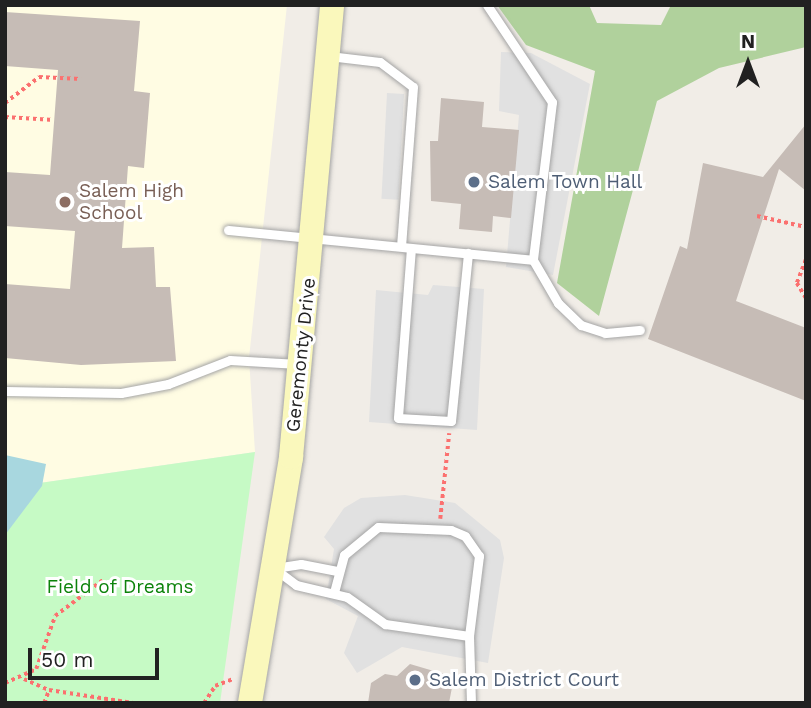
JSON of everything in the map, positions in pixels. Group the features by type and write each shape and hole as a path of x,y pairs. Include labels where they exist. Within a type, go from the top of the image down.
{"street":[{"name":"Geremonty Drive","path":"250,703 273,568 300,364 332,5"}],"lane":[{"path":"487,5 552,102 533,260 558,303 581,325 605,333 640,330"},
{"path":"328,56 380,62 413,87 398,418 451,421 468,253"},
{"path":"228,230 533,260"},
{"path":"5,391 121,393 168,384 230,360 300,364"},
{"path":"334,593 338,571 354,542 378,527 440,528 466,536 480,556 469,636 471,703"},
{"path":"273,568 301,564 338,571"},
{"path":"273,568 296,585 334,593 385,624 469,636"}],"path":[{"path":"5,103 39,77 81,79"},
{"path":"5,117 54,120"},
{"path":"757,216 806,227"},
{"path":"797,283 806,260"},
{"path":"797,283 806,283"},
{"path":"797,283 806,298"},
{"path":"440,528 440,501 451,421"},
{"path":"5,683 24,679 42,661 55,616 103,580"},
{"path":"204,703 215,685 239,678"},
{"path":"24,679 48,690 133,703"},
{"path":"44,703 48,690"}],"shaded area":[{"path":"5,5 287,5 249,358 255,452 5,488"},
{"path":"501,52 531,53 590,84 553,275 506,267 519,115 499,111"},
{"path":"387,93 404,94 398,200 381,199"},
{"path":"433,285 484,289 477,430 369,422 376,290 428,295"},
{"path":"405,495 455,503 500,540 504,558 488,663 402,647 357,673 344,653 358,616 326,599 334,549 324,537 344,508 361,498"}],"green space":[{"path":"497,5 589,5 597,23 661,25 671,5 806,5 806,47 719,68 657,101 599,316 557,283 595,71 526,45"},
{"name":"Field of Dreams","path":"255,452 220,703 5,703 5,488"}],"water":[{"path":"5,455 46,464 42,486 5,535"}],"building":[{"name":"Salem High School","path":"5,12 140,21 134,91 150,93 144,168 128,166 122,248 154,247 156,287 170,287 176,361 81,365 5,358 5,284 70,289 75,231 5,226 5,172 50,175 58,70 5,66"},
{"name":"Salem Town Hall","path":"441,98 484,102 482,127 519,130 511,218 493,216 492,232 459,229 461,204 431,201 430,141 438,141"},
{"path":"806,124 806,191 779,169 736,301 806,328 806,401 648,339 680,246 687,249 703,163 763,177"},
{"name":"Salem District Court","path":"410,664 454,677 449,703 368,703 371,683 385,674 397,676"}],"place":[{"name":"Salem Town Hall","path":"474,182"},
{"name":"Salem High School","path":"65,202"},
{"name":"Salem District Court","path":"415,680"}]}
